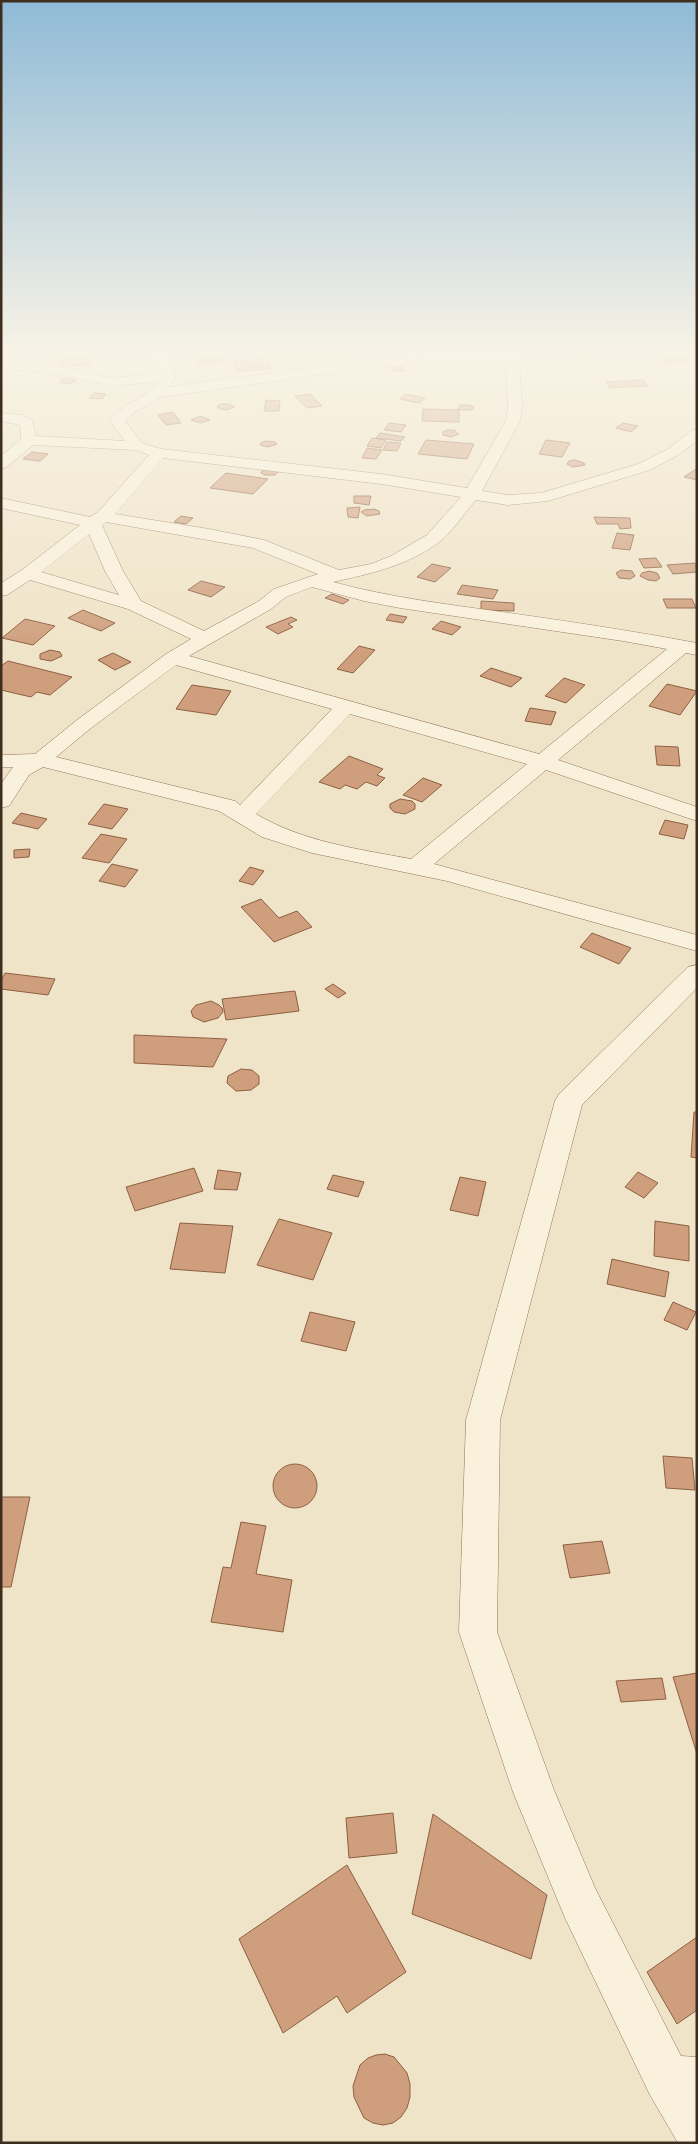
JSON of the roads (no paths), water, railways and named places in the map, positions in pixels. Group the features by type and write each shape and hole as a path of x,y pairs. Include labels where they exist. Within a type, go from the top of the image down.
{"street":[{"path":"1,464 15,452"},
{"path":"156,452 329,473 508,500 542,498 644,467 673,452"},
{"path":"1,801 21,771 40,760 84,724 173,658 205,638 265,605 280,594 310,581 375,568 397,560 433,539 472,494 496,452"},
{"path":"1,591 28,574 98,520 159,453"},
{"path":"1,503 98,520 209,534 258,544 338,576"},
{"path":"98,520 114,571 134,605"},
{"path":"28,574 134,605 205,638"},
{"path":"310,581 364,596 400,603 623,635 691,647"},
{"path":"417,866 542,762 691,647"},
{"path":"173,658 542,762 697,814"},
{"path":"243,815 346,707"},
{"path":"1,761 40,760 227,806 270,832 320,848 450,874 697,943"},
{"path":"697,973 569,1101 483,1420 478,1632 534,1792 580,1903 682,2079 697,2130"}]}
